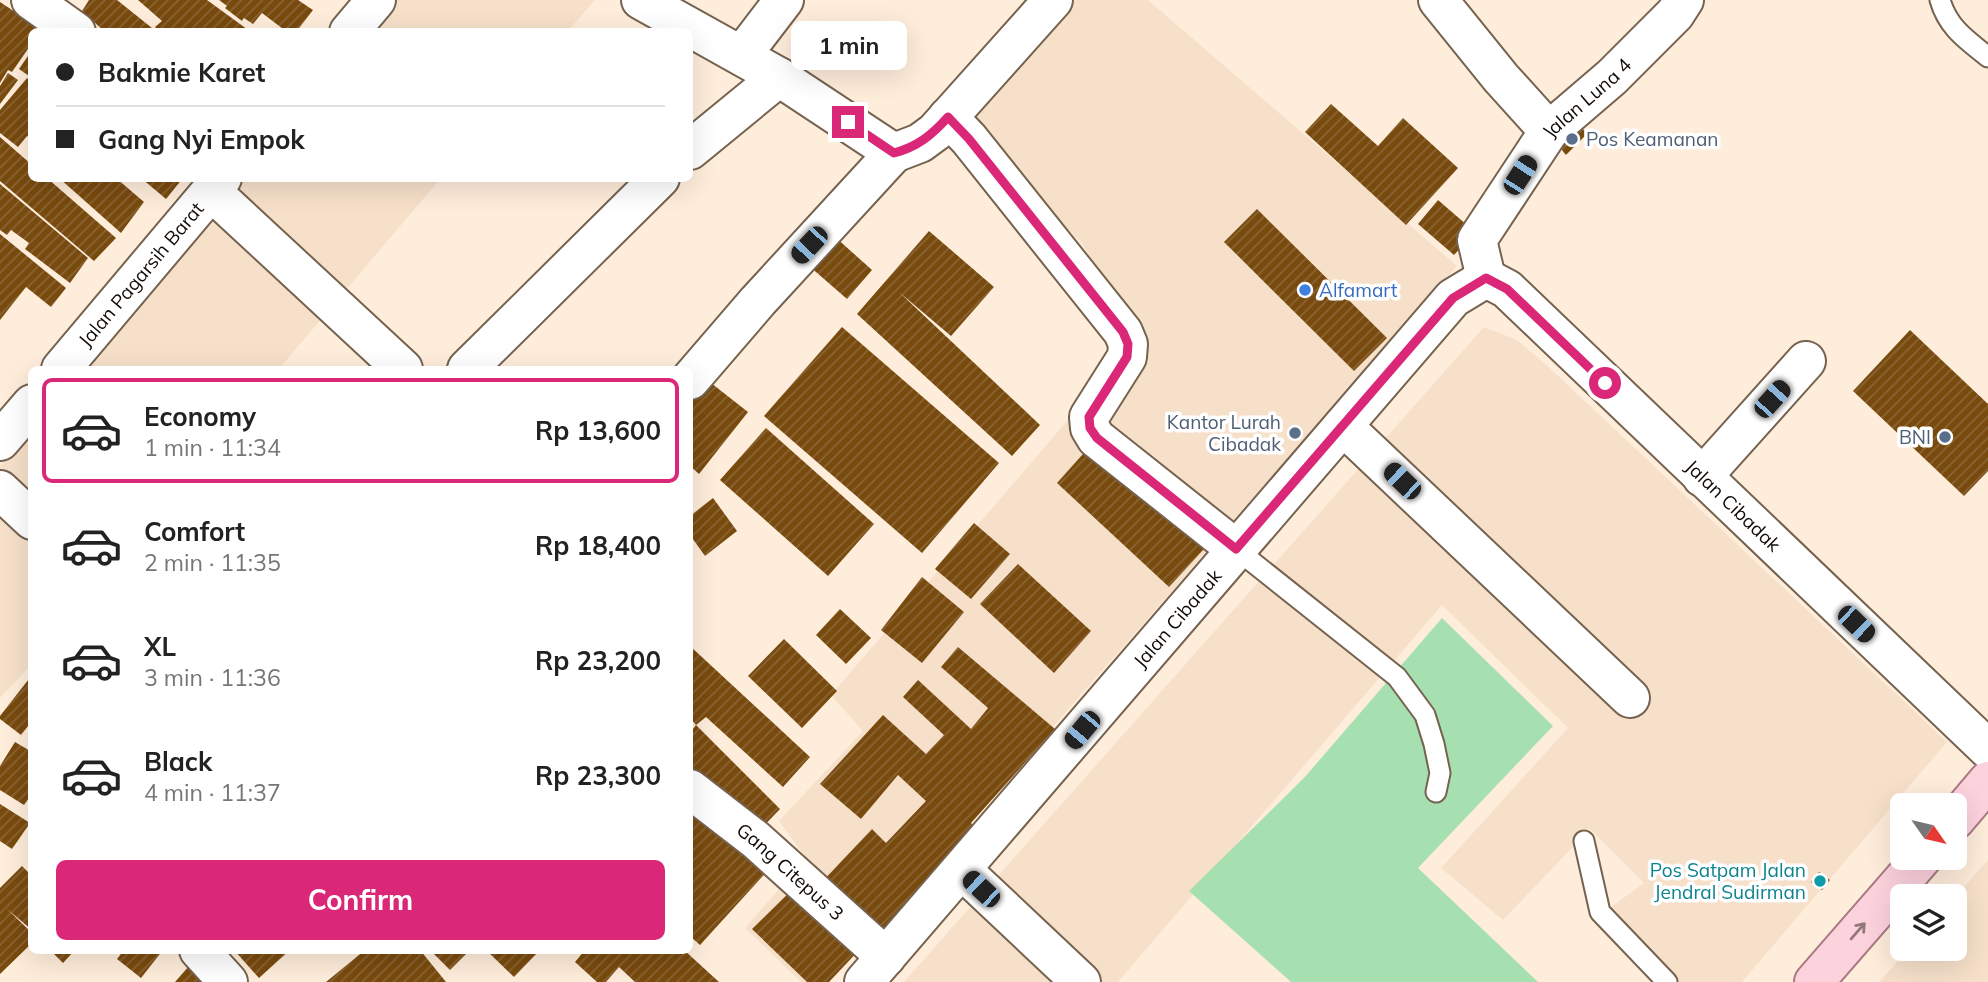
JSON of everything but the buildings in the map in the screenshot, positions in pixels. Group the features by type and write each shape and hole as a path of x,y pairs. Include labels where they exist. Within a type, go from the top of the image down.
{"main road":[{"path":"1967,806 1988,781"},
{"path":"1814,982 1912,870"}],"street":[{"path":"31,0 70,28"},
{"path":"352,28 376,0"},
{"path":"641,0 692,28"},
{"path":"742,55 784,0"},
{"path":"693,376 758,300 894,153 920,143 935,132 1053,0"},
{"path":"1438,0 1501,78 1549,131"},
{"name":"Jalan Luna 4","path":"1486,278 1477,240 1549,131 1612,77 1675,14 1684,0"},
{"path":"693,28 779,77 894,153"},
{"path":"693,148 779,77"},
{"path":"948,117 969,139 1123,332 1128,344 1127,357 1089,417 1090,428 1097,438 1236,549"},
{"path":"470,366 656,182"},
{"path":"217,185 400,366"},
{"name":"Jalan Pagarsih Barat","path":"64,366 217,185"},
{"name":"Jalan Cibadak","path":"875,970 1453,298 1486,278 1507,289 1988,749"},
{"path":"1702,477 1806,361"},
{"path":"0,441 28,409"},
{"path":"1343,426 1630,698"},
{"path":"0,491 28,516"},
{"name":"Gang Citepus 3","path":"693,791 756,840 875,970"},
{"path":"962,870 1081,982"},
{"path":"203,954 228,982"}],"lane":[{"path":"1940,0 1953,29 1988,57"},
{"path":"1236,549 1397,677 1425,715 1440,773 1436,792"},
{"path":"1584,841 1600,912 1667,982"}],"shaded area":[{"path":"389,0 595,0 571,28 366,28"},
{"path":"1075,0 1148,0 1457,266 829,982 801,982 745,928 806,858 779,821 863,731 831,695 1136,341 1082,243 956,120"},
{"path":"237,182 437,182 282,366 84,366"},
{"path":"1484,327 1517,340 1553,371 1947,742 1903,793 1890,793 1890,809 1742,982 1677,982 1603,913 1644,883 1590,829 1503,920 1441,868 1568,728 1442,605 1118,982 904,982"},
{"path":"28,432 28,668 0,698 0,466"},
{"path":"1988,860 1988,982 1879,982 1898,961 1967,961 1967,884"}],"green space":[{"path":"1442,618 1553,726 1418,868 1538,982 1291,982 1189,891 1304,778"}],"place":[{"name":"Pos Keamanan","path":"1572,139"},
{"name":"Alfamart","path":"1305,290"},
{"name":"Kantor Lurah Cibadak","path":"1295,433"},
{"name":"BNI","path":"1945,437"},
{"name":"Pos Satpam Jalan Jendral Sudirman","path":"1820,881"}],"route":[{"path":"848,122 894,153 920,143 935,132 948,117 969,139 1123,332 1128,344 1127,357 1122,369 1089,417 1090,428 1097,438 1236,549 1453,298 1486,278 1507,289 1605,383"}]}
